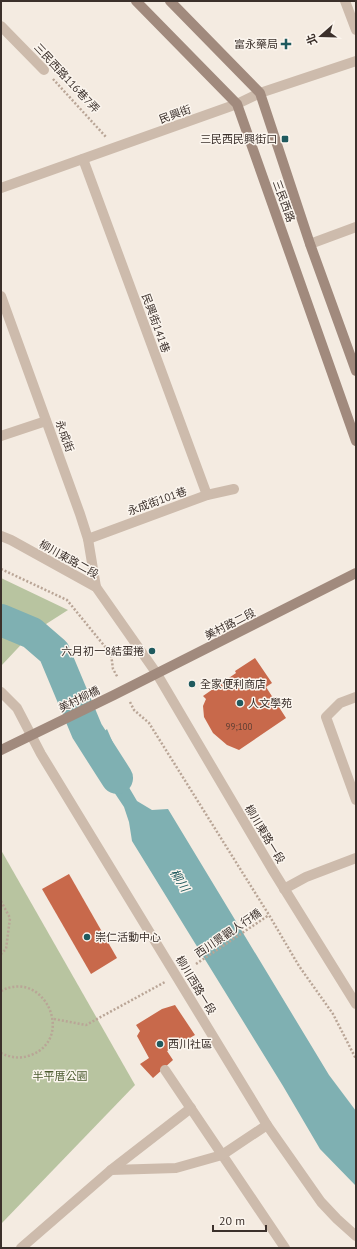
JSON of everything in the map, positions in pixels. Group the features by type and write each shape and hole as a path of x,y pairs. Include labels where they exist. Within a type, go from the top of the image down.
{"street":[{"name":"三民西路","path":"136,1 237,104 356,441"},
{"name":"三民西路","path":"171,1 260,93 310,244 356,371"},
{"path":"345,1 356,30"},
{"name":"三民西路116巷7弄","path":"1,26 44,70"},
{"name":"民興街","path":"1,188 237,104 260,93 356,61"},
{"name":"民興街141巷","path":"83,159 207,495"},
{"path":"310,244 356,227"},
{"name":"永成街","path":"1,296 88,539 96,587"},
{"path":"1,436 46,420"},
{"name":"永成街101巷","path":"88,539 207,495 234,489"},
{"name":"柳川東路二段","path":"1,536 11,540 96,587 156,674"},
{"name":"美村路二段","path":"114,695 356,573"},
{"name":"柳川東路一段","path":"156,674 284,889 356,1004"},
{"name":"柳川西路一段","path":"1,692 18,708 31,736 267,1125 321,1202 356,1236"},
{"name":"美村柳橋","path":"31,736 114,695"},
{"path":"356,697 340,703 326,717 356,800"},
{"path":"1,750 31,736"},
{"path":"284,889 306,877 356,858"},
{"path":"165,1070 285,1248"},
{"path":"21,1248 111,1170 191,1108"},
{"path":"111,1170 176,1168 222,1155 267,1125"}],"path":[{"name":"三民西路116巷7弄","path":"44,70 116,148"},
{"path":"1,569 67,600 111,654 113,669"},
{"path":"137,713 149,723 269,915 299,966 333,1014 356,1059"},
{"path":"1,901 10,918 6,949 1,954"},
{"name":"西川景觀人行橋","path":"196,964 269,915"},
{"path":"54,1019 86,1025 176,976"},
{"path":"1,991 8,988 19,987 35,991 42,996 50,1007 53,1022 49,1038 43,1047 34,1053 19,1057 8,1056 1,1053"}],"green space":[{"path":"1,578 68,610 32,633 1,666"},
{"name":"半平厝公園","path":"1,850 135,1085 1,1224"}],"water":[{"path":"107,729 122,764 127,784 137,801 152,810 168,809 329,1075 356,1111 356,1186 320,1149 283,1086 132,841 129,822 124,807 87,746"}],"building":[{"name":"人文學苑","path":"255,658 272,683 266,687 286,718 239,750 227,745 213,733 204,717 203,706 206,699 203,696 236,673 235,671"},
{"name":"崇仁活動中心","path":"69,874 117,958 91,974 42,889"},
{"name":"西川社區","path":"175,1005 195,1035 167,1051 173,1060 153,1078 140,1064 149,1058 137,1036 140,1031 136,1025 162,1009"}],"waterway":[{"name":"柳川","path":"1,620 32,633 54,652 87,731 117,778"}],"place":[{"name":"富永藥局","path":"286,44"},
{"name":"三民西民興街口","path":"285,139"},
{"name":"六月初一8結蛋捲","path":"152,651"},
{"name":"全家便利商店","path":"192,684"},
{"name":"人文學苑","path":"240,703"},
{"name":"崇仁活動中心","path":"87,937"},
{"name":"西川社區","path":"160,1044"}]}
